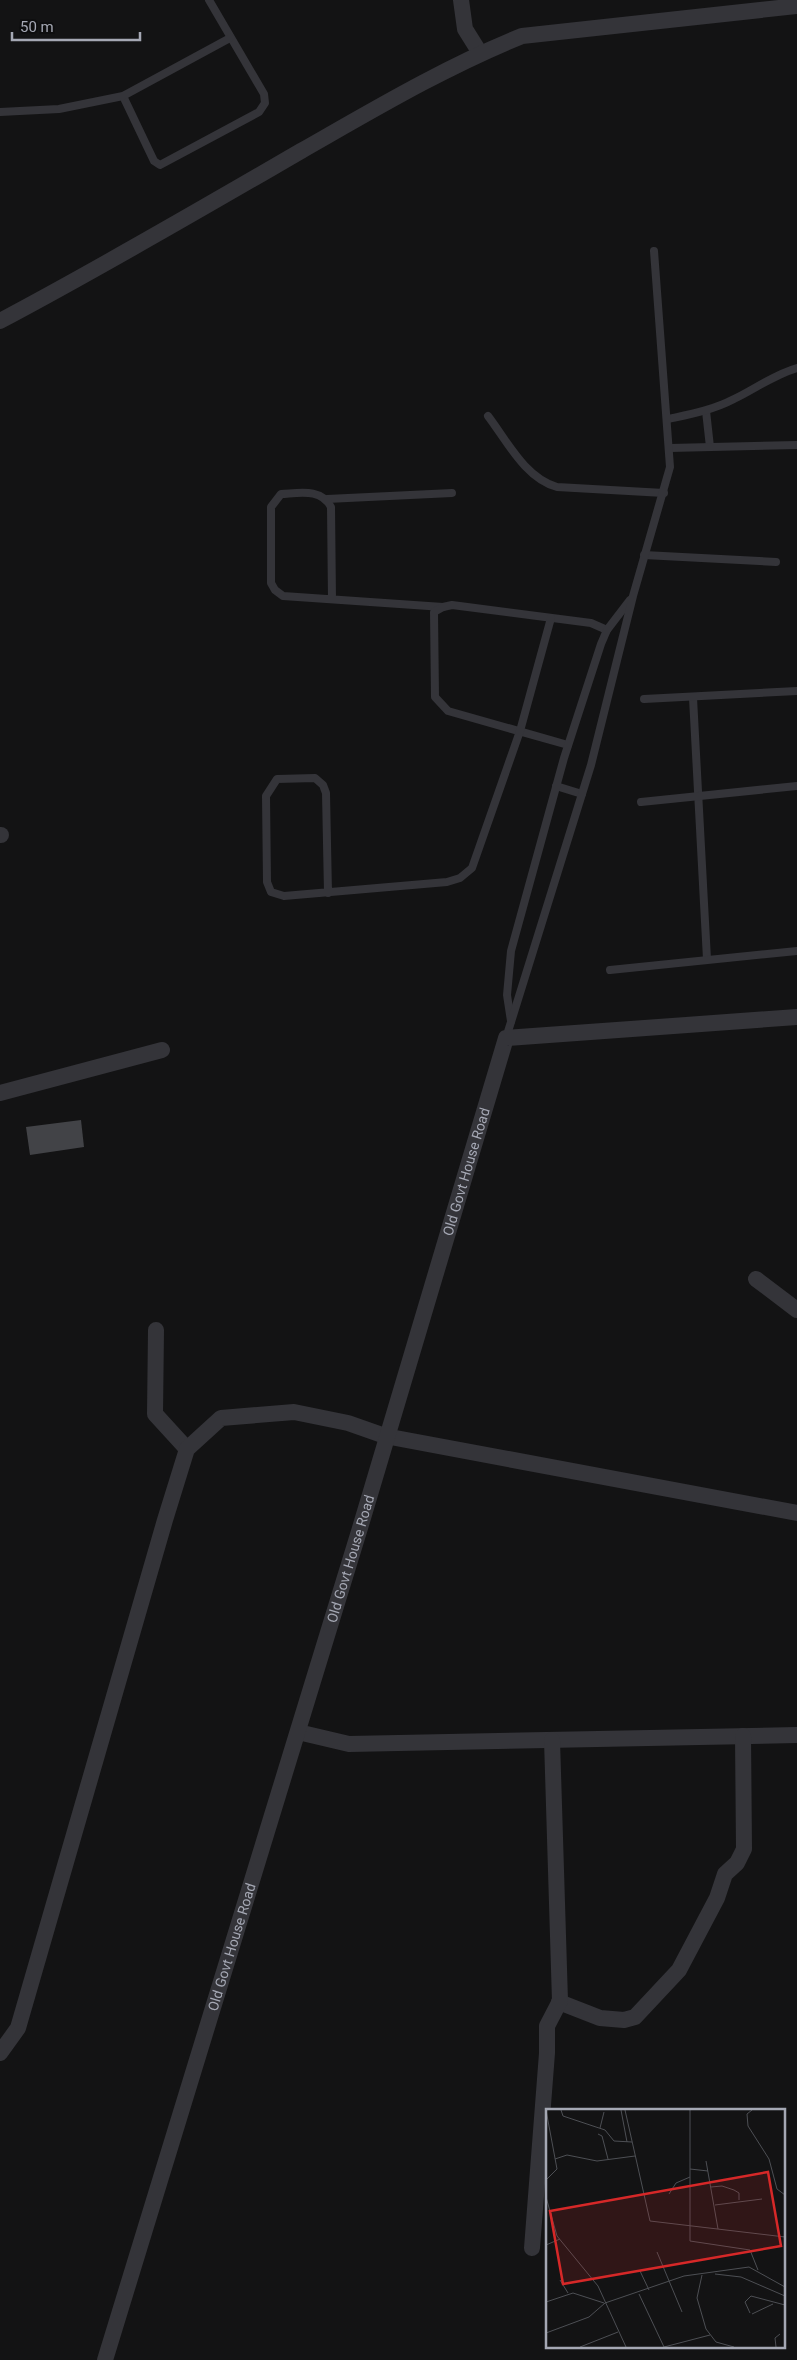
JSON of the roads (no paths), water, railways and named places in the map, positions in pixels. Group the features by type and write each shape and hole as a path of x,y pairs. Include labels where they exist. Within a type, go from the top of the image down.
{"street":[{"path":"461,0 465,29 480,52"},
{"path":"0,321 75,281 386,102 480,52 522,36 797,6"},
{"path":"508,1030 797,1017"},
{"name":"Old Govt House Road","path":"105,2360 298,1732 508,1030"},
{"path":"0,1093 162,1050"},
{"path":"756,1279 797,1310"},
{"path":"156,1330 155,1414 188,1449"},
{"path":"0,2053 18,2028 165,1520 188,1449 221,1418 294,1412 348,1423 385,1436 797,1513"},
{"path":"298,1732 349,1744 797,1735"},
{"path":"559,2002 600,2018 635,2017 679,1970 717,1898 725,1874 737,1863 744,1850 743,1736"},
{"path":"532,2248 547,2053 547,2026 559,2002 552,1740"}],"lane":[{"path":"124,96 154,161 160,165 259,112 265,104 264,94 209,0"},
{"path":"0,112 59,109 124,96 230,38"},
{"path":"508,1030 582,794 644,555 664,494 670,466 654,251"},
{"path":"668,419 706,411 733,400 786,371 797,368"},
{"path":"706,411 710,448"},
{"path":"488,416 531,474 544,483 557,487 664,494"},
{"path":"670,448 797,445"},
{"path":"332,599 331,507 327,499 319,493 281,494 271,507 271,583 275,590 283,596 443,607 452,606 591,623 607,630"},
{"path":"327,499 452,493"},
{"path":"644,555 776,562"},
{"path":"508,1030 507,995 511,951 556,786 607,630 633,596"},
{"path":"443,607 434,612 435,697 448,711 568,745"},
{"path":"328,893 326,793 322,785 315,778 277,779 266,796 268,882 271,892 284,896 328,893 447,882 460,878 472,868 520,731 551,618"},
{"path":"644,700 797,691"},
{"path":"693,698 700,796 707,960"},
{"path":"556,786 582,794"},
{"path":"641,802 797,786"},
{"path":"610,970 797,951"}]}
